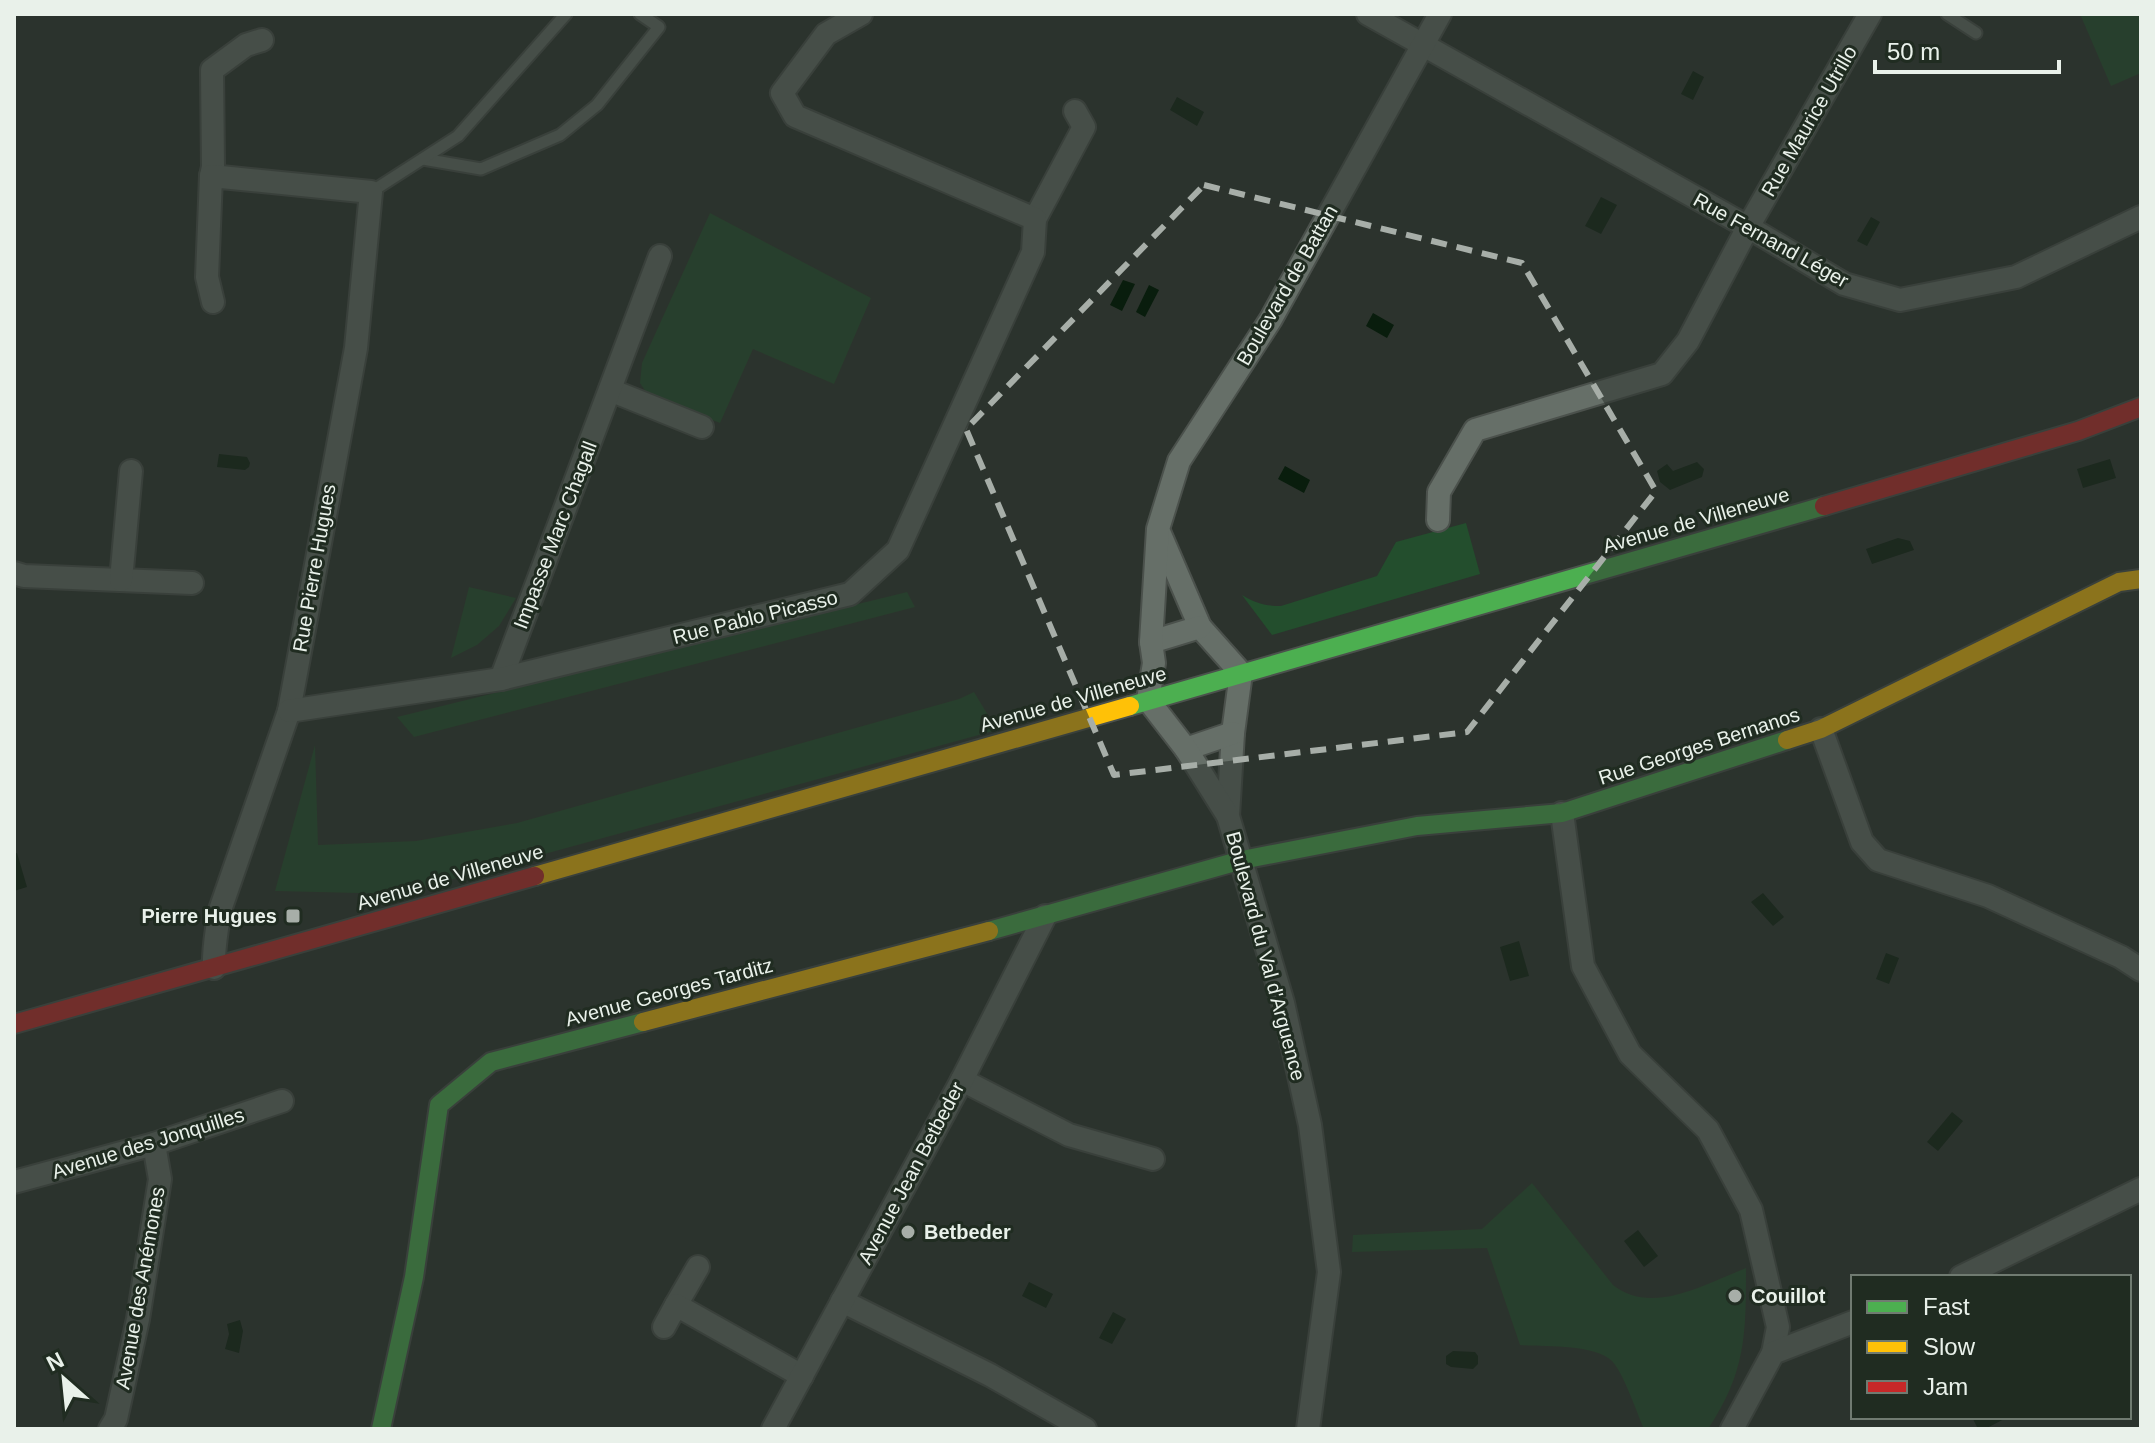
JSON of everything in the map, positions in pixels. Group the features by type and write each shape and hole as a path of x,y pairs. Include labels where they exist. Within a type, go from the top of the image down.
{"main road":[{"name":"Avenue de Villeneuve","path":"14,1024 2020,449 2141,407"},
{"name":"Rue Georges Bernanos","path":"1242,860 1417,826 1562,813 1821,729 2119,582 2141,579"},
{"name":"Avenue Georges Tarditz","path":"381,1429 414,1277 439,1105 491,1062 1045,916 1242,860"}],"street":[{"path":"861,14 826,34 782,93 795,116 1035,219"},
{"name":"Rue Fernand Léger","path":"1368,14 1844,284 1900,300 2016,277 2141,217"},
{"name":"Boulevard de Battan","path":"1148,700 1154,663 1151,642 1158,529 1179,461 1271,319 1440,14"},
{"name":"Rue Maurice Utrillo","path":"1438,520 1439,492 1475,430 1662,374 1688,341 1748,227 1870,14"},
{"path":"213,302 207,277 213,167 212,70 246,45 262,40"},
{"name":"Rue Pablo Picasso","path":"289,711 501,679 850,594 898,550 1033,252 1035,219 1084,127 1075,111"},
{"path":"211,176 371,192"},
{"name":"Rue Pierre Hugues","path":"214,968 213,949 219,913 289,711 356,348 371,192"},
{"name":"Impasse Marc Chagall","path":"501,679 660,256"},
{"path":"610,390 702,427"},
{"path":"121,580 131,471"},
{"path":"1158,529 1200,627 1241,673 1233,733 1228,816"},
{"path":"14,573 24,576 192,583"},
{"path":"1151,642 1200,627"},
{"path":"1148,700 1186,749 1228,816"},
{"path":"1821,729 1862,842 1878,860 1988,896 2121,957 2141,970"},
{"path":"1186,749 1233,733"},
{"path":"1562,813 1583,966 1630,1054 1708,1130 1751,1210 1778,1327 1773,1353 1732,1429"},
{"name":"Boulevard du Val d'Arguence","path":"1228,816 1283,1003 1310,1125 1329,1272 1308,1429"},
{"name":"Avenue Jean Betbeder","path":"773,1429 962,1080 1045,916"},
{"path":"962,1080 1069,1135 1153,1159"},
{"name":"Avenue des Jonquilles","path":"14,1182 154,1144 282,1101"},
{"name":"Avenue des Anémones","path":"110,1429 116,1419 138,1319 160,1179 154,1144"},
{"path":"1965,1275 2141,1189"},
{"path":"664,1327 698,1267"},
{"path":"842,1301 990,1375 1085,1429"},
{"path":"676,1305 802,1376"},
{"path":"1773,1353 1851,1323"}],"lane":[{"path":"371,192 458,136 566,14"},
{"path":"423,159 481,169 560,135 597,105 659,27 640,14"},
{"path":"1947,14 1976,33"}],"highlighted area":[{"path":"1204,185 1522,263 1656,491 1467,732 1114,775 966,429"}],"green space":[{"path":"2080,14 2141,14 2141,73 2111,86"},
{"path":"710,213 871,298 834,384 753,349 720,423 648,395 640,383 642,363"},
{"path":"1466,523 1480,574 1272,635 1242,595 1260,604 1281,606 1377,576 1396,542"},
{"path":"469,587 516,598 499,626 477,645 451,658"},
{"path":"907,592 915,607 414,737 397,717"},
{"path":"974,692 997,730 399,894 275,891 315,745 318,845 416,841 517,823 959,699"},
{"path":"1532,1183 1613,1285 1628,1294 1644,1298 1679,1294 1746,1268 1744,1333 1737,1370 1721,1408 1708,1429 1644,1429 1630,1393 1612,1361 1581,1349 1520,1345 1487,1248 1352,1252 1353,1235 1482,1229"}],"shaded area":[{"path":"1693,71 1704,77 1693,100 1681,94"},
{"path":"1177,97 1204,112 1197,126 1170,110"},
{"path":"1601,197 1617,205 1601,234 1585,226"},
{"path":"1871,217 1880,222 1867,246 1857,241"},
{"path":"1123,280 1135,284 1122,311 1110,305"},
{"path":"1149,285 1159,290 1145,317 1136,312"},
{"path":"1373,313 1394,325 1387,338 1366,326"},
{"path":"219,454 247,457 249,467 245,470 217,467"},
{"path":"2110,459 2116,478 2083,488 2077,469"},
{"path":"1697,462 1704,469 1702,477 1670,490 1660,482 1657,471 1667,464 1673,471"},
{"path":"1285,466 1310,480 1304,493 1278,479"},
{"path":"1898,538 1910,541 1914,550 1872,564 1866,549"},
{"path":"17,853 27,887 14,891 14,854"},
{"path":"1763,893 1784,917 1773,926 1751,902"},
{"path":"1519,941 1529,976 1510,981 1500,947"},
{"path":"1886,953 1899,958 1889,984 1876,979"},
{"path":"1952,1112 1963,1121 1938,1151 1927,1142"},
{"path":"1638,1230 1658,1256 1644,1267 1624,1241"},
{"path":"1029,1282 1053,1294 1046,1308 1022,1296"},
{"path":"1113,1312 1126,1319 1112,1344 1099,1338"},
{"path":"240,1320 243,1331 239,1353 225,1349 229,1334 227,1324"},
{"path":"1453,1351 1475,1352 1478,1364 1473,1369 1451,1367 1446,1364 1446,1356"},
{"path":"1973,1419 2004,1419 1985,1429 1978,1429"}],"traffic: fast":[{"path":"1130,706 1824,506"},
{"path":"989,931 1242,860 1417,826 1562,813 1787,740"},
{"path":"381,1429 414,1277 439,1105 491,1062 643,1022"}],"traffic: slow":[{"path":"1787,740 1821,729 2119,582 2141,579"},
{"path":"535,876 1130,706"},
{"path":"643,1022 989,931"}],"traffic: jam":[{"path":"1824,506 2078,431 2141,407"},
{"path":"14,1024 535,876"}],"place":[{"name":"Pierre Hugues","path":"293,916"},
{"name":"Betbeder","path":"908,1232"},
{"name":"Couillot","path":"1735,1296"}]}
